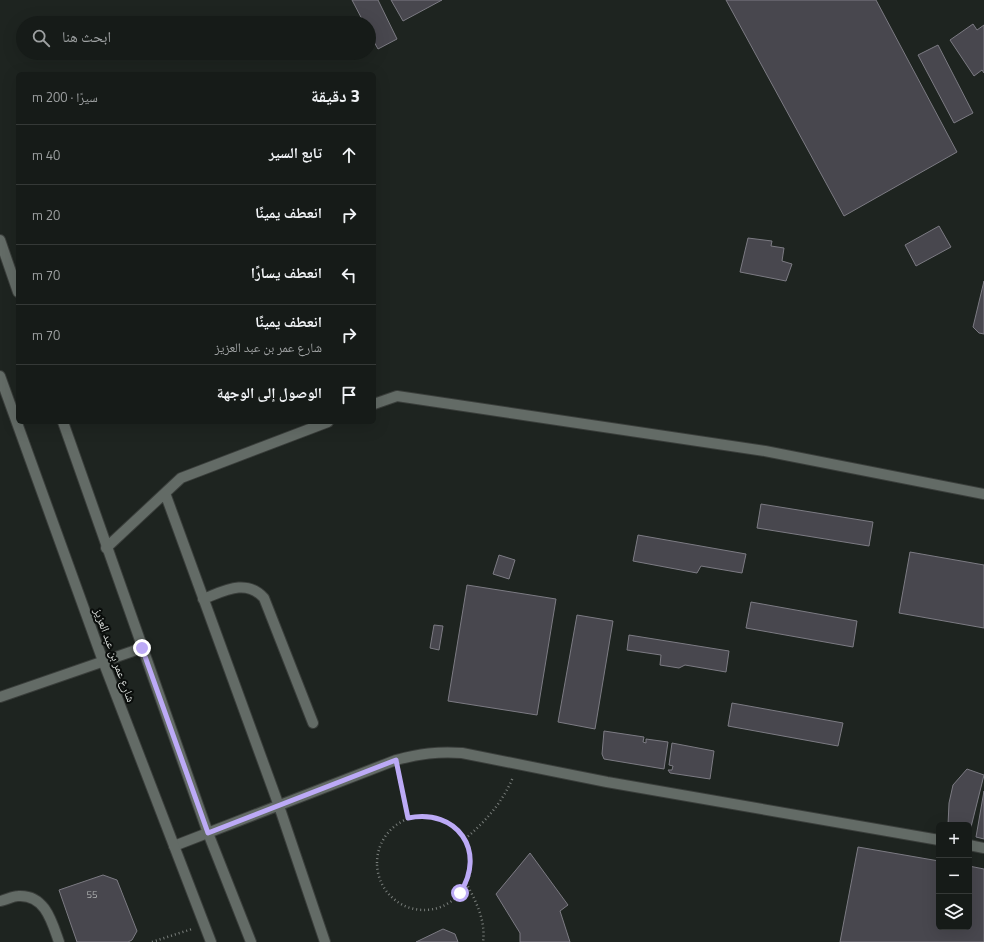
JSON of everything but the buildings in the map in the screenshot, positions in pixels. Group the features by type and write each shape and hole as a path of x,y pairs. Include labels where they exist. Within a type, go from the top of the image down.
{"street":[{"path":"0,240 16,286"},
{"name":"شارع عمر بن عبد العزيز","path":"0,376 16,420"},
{"path":"376,403 396,396 765,451 984,494"},
{"name":"شارع عمر بن عبد العزيز","path":"17,424 103,661 211,942"},
{"path":"64,424 106,548 208,833 251,942"},
{"path":"106,548 181,478 323,424"},
{"path":"165,493 278,806 325,942"},
{"path":"203,599 230,588 243,586 259,593 264,598 313,723"},
{"path":"0,697 142,648"},
{"path":"174,846 396,760 421,754 441,752 462,753 615,783 936,839"},
{"path":"972,846 984,848"},
{"path":"0,901 18,896 32,898 43,906 51,917 59,942"}],"path":[{"path":"396,760 408,818"},
{"path":"465,839 482,824 497,806 509,786 518,764"},
{"path":"430,816 450,824 465,839 471,862 466,883 451,901 442,906 430,909 408,907 397,901 389,894 378,874 378,851 382,840 389,831 398,824 408,818 430,816"},
{"path":"466,883 476,901 484,933 483,942"},
{"path":"152,942 205,925"}],"route":[{"path":"142,648 208,833 396,760 408,818 430,816 440,819 450,824 465,839 471,862 470,873 460,893"}]}
